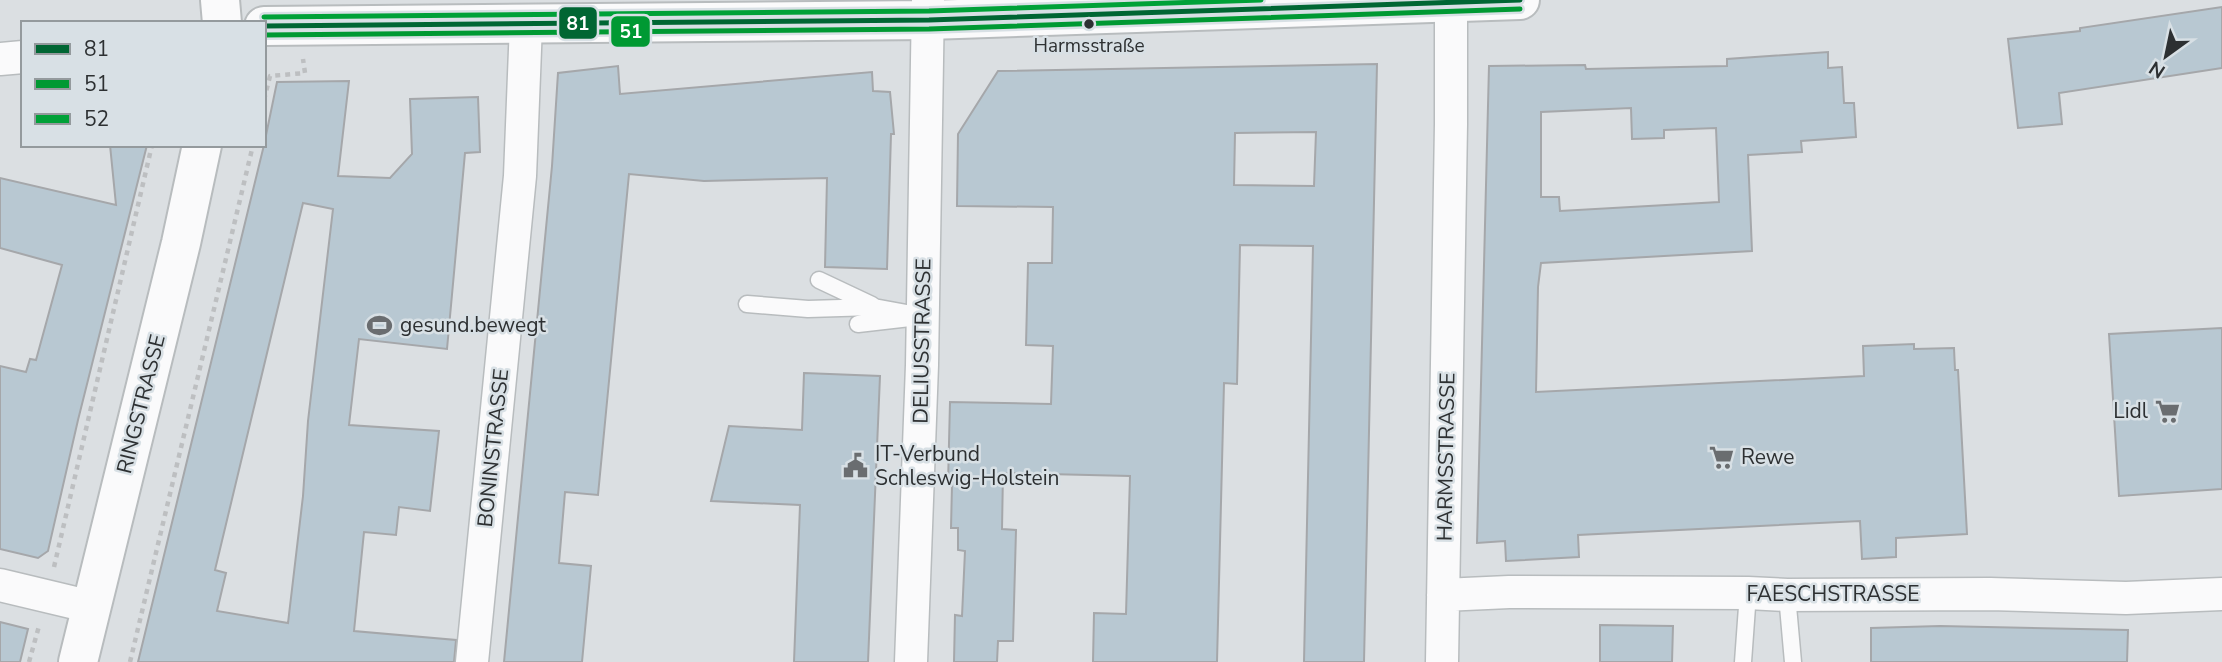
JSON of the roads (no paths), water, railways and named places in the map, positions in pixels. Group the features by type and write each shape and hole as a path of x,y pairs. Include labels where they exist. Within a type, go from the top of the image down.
{"street":[{"path":"220,0 222,21"},
{"path":"282,26 526,24 928,10 1520,0"},
{"name":"HARMSSTRASSE","path":"1442,662 1451,2"},
{"name":"DELIUSSTRASSE","path":"911,662 923,316 928,10"},
{"name":"BONINSTRASSE","path":"472,662 520,176 526,24"},
{"path":"0,59 21,57"},
{"name":"RINGSTRASSE","path":"79,662 181,243 202,147"},
{"path":"0,585 92,607"},
{"name":"FAESCHSTRASSE","path":"1443,595 1509,592 1990,594 2126,598 2222,594"}],"lane":[{"path":"819,280 874,307"},
{"path":"747,304 808,309 874,307 923,316"},
{"path":"858,324 923,316"},
{"path":"1743,662 1748,593"},
{"path":"1787,595 1793,662"}],"place":[{"name":"Harmsstraße","path":"1089,24"},
{"name":"gesund.bewegt","path":"380,325"},
{"name":"Lidl","path":"2168,411"},
{"name":"Rewe","path":"1721,457"},
{"name":"IT-Verbund Schleswig-Holstein","path":"855,466"}]}
